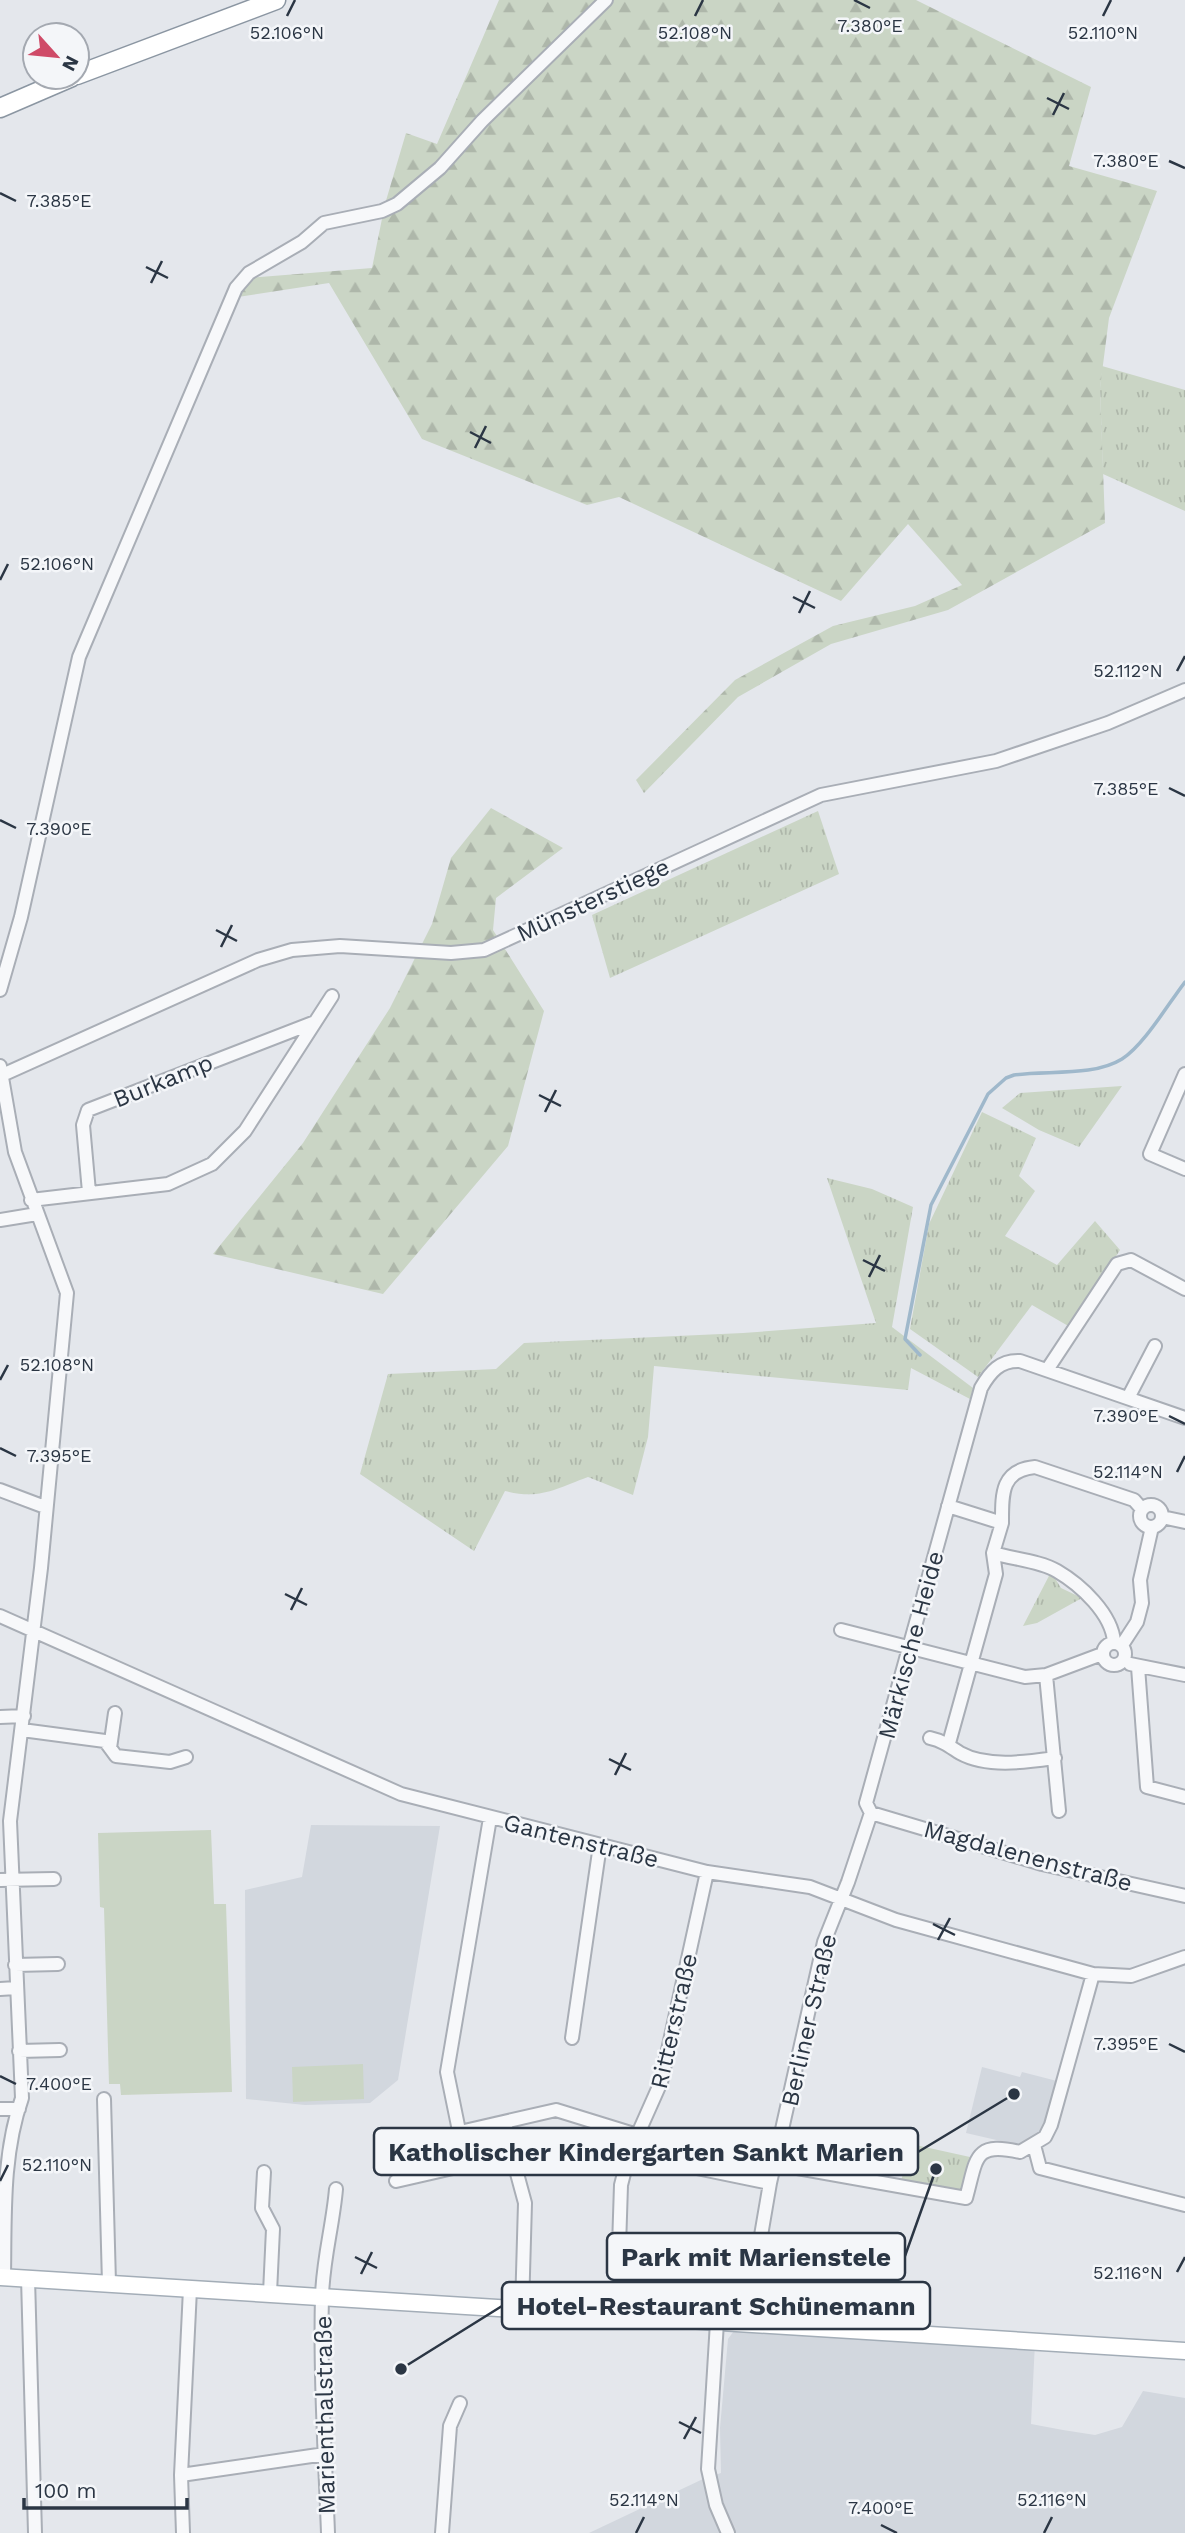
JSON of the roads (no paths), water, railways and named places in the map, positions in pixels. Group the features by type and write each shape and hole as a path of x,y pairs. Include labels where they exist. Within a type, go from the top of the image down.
{"highway":[{"path":"91,61 248,0"},
{"path":"91,70 276,0"},
{"path":"0,99 21,90"},
{"path":"0,108 40,91"}],"main road":[{"path":"2,2277 1185,2351"}],"street":[{"path":"0,990 21,917 79,657 236,288 249,273 302,242 324,223 382,211 397,204 440,169 482,121 606,0"},
{"name":"Münsterstiege","path":"0,1076 258,960 316,946 451,953 484,950 821,795 996,761 1108,723 1185,690"},
{"path":"32,1200 168,1184 212,1164 245,1131 332,996"},
{"name":"Burkamp","path":"89,1192 82,1125 89,1110 315,1021"},
{"path":"0,1066 15,1152 65,1280 67,1293 34,1630 22,1730 5,1822 6,1879 15,1965 22,2098 13,2119 2,2277"},
{"path":"1185,1074 1150,1154 1185,1169"},
{"path":"0,1220 37,1214"},
{"path":"1185,1289 1131,1260 1117,1264 1047,1370 1185,1418"},
{"path":"1128,1398 1155,1346"},
{"name":"Märkische Heide","path":"840,1898 871,1813 866,1803 981,1388 989,1375 1010,1360 1047,1370"},
{"path":"949,1743 996,1574 993,1553 1002,1523 1001,1500 1008,1479 1019,1468 1035,1467 1134,1500 1141,1508"},
{"path":"0,1490 45,1507"},
{"path":"1149,1504 1158,1506 1162,1517 1160,1523 1152,1527 1143,1525 1139,1517 1141,1508 1149,1504"},
{"path":"948,1506 1002,1523"},
{"path":"1162,1517 1185,1522"},
{"path":"841,1630 1025,1676 1046,1675 1102,1654 1105,1646 1118,1643 1138,1622 1142,1603 1140,1580 1152,1527"},
{"path":"993,1553 1056,1570 1093,1601 1113,1627 1118,1643 1126,1653 1124,1662"},
{"name":"Gantenstraße","path":"0,1616 379,1786 490,1818 708,1872 810,1888 896,1920 1093,1974 1131,1976 1185,1958"},
{"path":"1102,1654 1107,1663 1115,1666 1124,1662 1185,1675"},
{"path":"1138,1667 1147,1787 1185,1797"},
{"path":"1046,1675 1059,1811"},
{"path":"110,1748 115,1713"},
{"path":"0,1717 23,1716"},
{"path":"22,1730 105,1741 116,1756 170,1762 186,1757"},
{"path":"930,1738 949,1743 960,1753 1000,1763 1055,1758"},
{"name":"Magdalenenstraße","path":"871,1813 1042,1864 1185,1896"},
{"path":"466,2165 447,2083 490,1818"},
{"path":"572,2038 600,1845"},
{"name":"Ritterstraße","path":"618,2247 621,2185 629,2154 661,2082 708,1872"},
{"path":"6,1879 54,1879"},
{"name":"Berliner Straße","path":"746,2323 770,2183 824,1942 840,1898"},
{"path":"15,1965 58,1964"},
{"path":"775,2164 967,2198 978,2155 984,2150 994,2147 1020,2152 1045,2137 1051,2125 1093,1974"},
{"path":"0,1989 16,1988"},
{"path":"19,2051 61,2050"},
{"path":"104,2099 109,2283"},
{"path":"0,2109 19,2109"},
{"path":"460,2132 556,2110 637,2135"},
{"path":"505,2122 525,2203 522,2309"},
{"path":"1034,2144 1040,2168 1185,2204"},
{"path":"629,2154 770,2183"},
{"path":"396,2181 512,2155"},
{"path":"264,2172 262,2208 273,2229 270,2293"},
{"name":"Marienthalstraße","path":"328,2533 322,2297 326,2245 333,2227 335,2189"},
{"path":"28,2278 35,2533"},
{"path":"183,2533 181,2475 190,2288"},
{"path":"717,2322 708,2469 716,2505 728,2533"},
{"path":"442,2533 450,2426 460,2403"},
{"path":"181,2475 326,2454"}],"waterway":[{"path":"920,1355 905,1339 931,1205 988,1094 1006,1078 1014,1075 1084,1071 1110,1065 1122,1059 1147,1034 1185,982"}],"place":[{"name":"Katholischer Kindergarten Sankt Marien","path":"1014,2094"},
{"name":"Park mit Marienstele","path":"936,2169"},
{"name":"Hotel-Restaurant Schünemann","path":"401,2369"}]}
